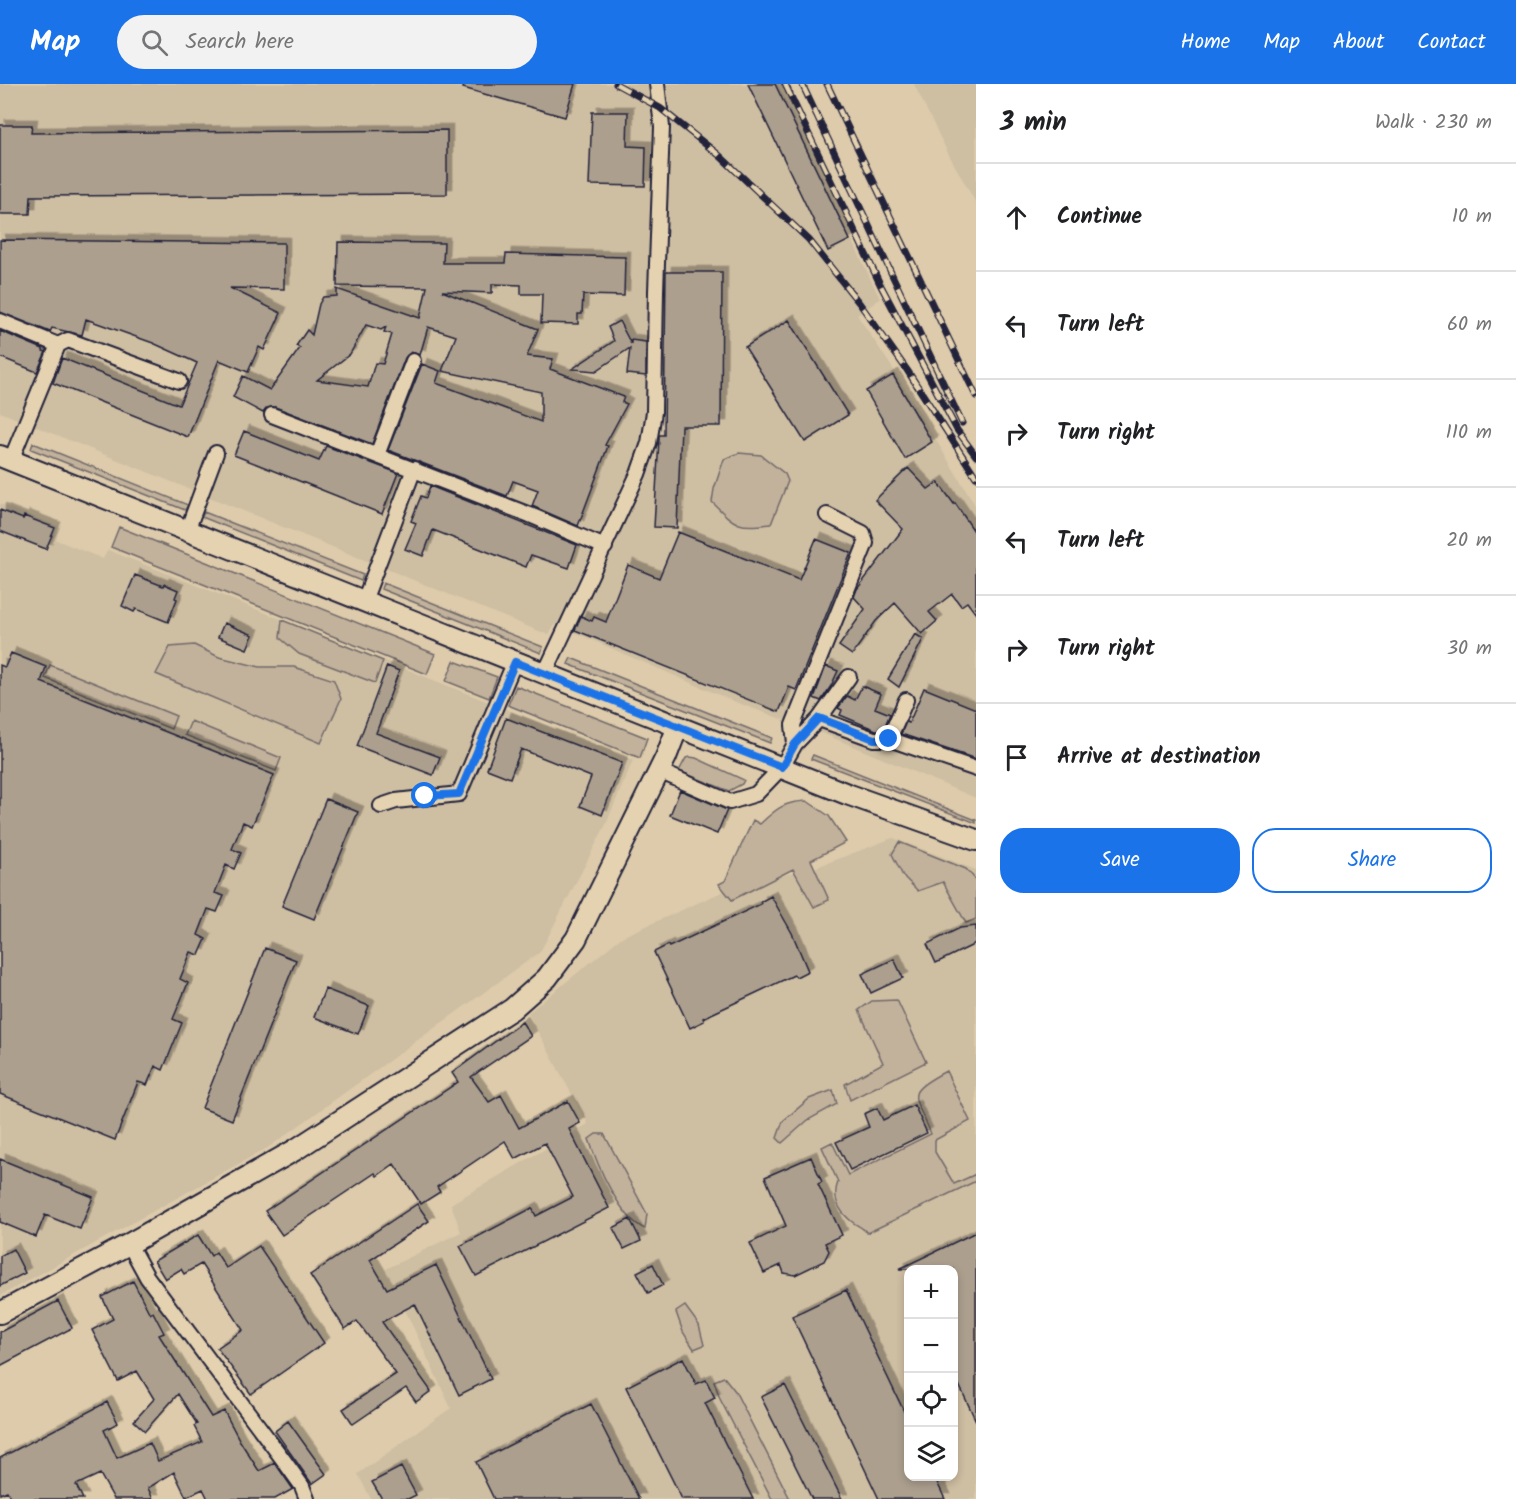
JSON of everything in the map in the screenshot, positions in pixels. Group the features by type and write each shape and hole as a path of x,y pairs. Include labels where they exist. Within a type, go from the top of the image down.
{"main road":[{"path":"6,458 847,794 976,840"},
{"path":"0,1313 129,1244 295,1150 512,1009 547,978 576,939 659,771 678,726"}],"street":[{"path":"545,673 605,547 638,474 649,443 654,412 662,127 657,84"},
{"path":"0,321 58,345"},
{"path":"6,458 58,345 68,340 179,381"},
{"path":"377,455 413,361"},
{"path":"272,415 414,469 605,547"},
{"path":"187,531 216,453"},
{"path":"364,601 414,469"},
{"path":"795,744 794,725 866,543 863,533 828,515"},
{"path":"381,806 396,801 459,794 515,662"},
{"path":"659,771 730,802 756,794 782,767 795,744 819,718 849,677"},
{"path":"889,739 906,700"},
{"path":"819,718 874,739 889,739 976,769"},
{"path":"129,1244 147,1277 282,1458 302,1486 308,1499"}],"shaded area":[{"path":"0,84 778,84 880,299 857,315 897,375 976,507 976,798 829,736 738,703 555,624 549,635 0,412"},
{"path":"914,84 976,84 976,203 948,153"},
{"path":"33,443 188,505 185,510 31,449"},
{"path":"739,453 761,455 785,474 788,481 771,524 751,526 732,521 712,502 724,459"},
{"path":"0,504 60,527 56,540 103,559 108,550 633,760 606,824 540,952 269,1147 0,1296"},
{"path":"204,512 363,575 361,581 202,517"},
{"path":"119,527 435,654 427,674 111,547"},
{"path":"383,583 543,647 541,653 381,589"},
{"path":"282,620 383,661 375,683 299,654 280,638"},
{"path":"194,645 219,657 260,667 294,667 334,680 341,699 321,743 156,674 170,647"},
{"path":"571,658 772,738 770,743 568,664"},
{"path":"454,661 497,677 489,698 446,681"},
{"path":"50,665 176,716 171,729 45,678"},
{"path":"516,686 647,738 640,758 508,705"},
{"path":"191,721 281,758 276,771 185,735"},
{"path":"813,755 976,820 976,823 811,759"},
{"path":"690,757 744,780 742,784 729,791 679,771 686,758"},
{"path":"807,801 829,816 846,842 811,860 829,900 814,907 793,869 732,900 719,884 725,881 753,820 760,824 781,807"},
{"path":"893,838 976,870 976,1499 371,1499 358,1474 451,1408 386,1269 461,1232 451,1204 588,1124 528,1013 622,937 731,888 817,867"},
{"path":"899,842 966,869 976,880 976,919 966,923 943,882 918,891 903,876 892,854"},
{"path":"897,1000 926,1062 850,1100 845,1084 883,1063 859,1010 872,1001"},
{"path":"946,1071 970,1121 935,1140 935,1152 954,1184 976,1174 976,1181 867,1233 843,1213 837,1203 838,1182 822,1147 832,1142 848,1175 931,1134 917,1103 917,1091 922,1085"},
{"path":"833,1090 837,1104 808,1120 782,1143 777,1138 783,1121 809,1099"},
{"path":"596,1134 604,1134 647,1214 645,1229 627,1214 611,1190 589,1139"},
{"path":"685,1306 699,1325 704,1345 694,1349 683,1332 676,1312"},
{"path":"724,1377 735,1391 790,1499 772,1499 720,1399 714,1381"}],"building":[{"path":"464,84 575,84 565,117 463,88"},
{"path":"748,84 775,84 850,240 828,251"},
{"path":"592,112 628,112 627,146 646,147 645,186 589,185"},
{"path":"0,125 32,125 31,133 447,130 447,194 31,196 30,214 0,214"},
{"path":"0,240 284,243 284,289 230,288 281,313 264,350 259,347 248,372 219,360 188,437 53,383 62,358 179,405 197,363 153,343 86,319 82,335 52,328 50,332 0,312"},
{"path":"338,242 444,243 443,263 505,263 506,254 625,257 624,296 583,295 582,314 578,314 578,324 541,323 542,294 521,294 521,285 492,284 492,293 442,291 538,329 527,356 553,359 550,369 624,397 622,402 627,404 605,445 608,446 578,526 532,506 538,490 513,481 507,496 388,450 422,364 440,371 436,383 541,422 541,392 442,371 456,336 428,327 420,355 411,352 405,358 372,444 275,407 267,408 263,413 233,397 243,376 270,390 300,348 296,346 307,330 312,335 319,304 323,297 337,296 337,289 420,318 427,287 337,286","holes":["366,325 381,330 386,327 384,332 392,334 383,364 375,363 368,387 317,380 350,354"]},
{"path":"666,272 722,272 721,426 681,426 677,528 654,527 659,435 664,435"},
{"path":"789,320 848,415 805,442 745,347"},
{"path":"619,321 631,344 631,340 646,342 646,376 627,374 630,348 596,371 572,369 614,341 608,327"},
{"path":"0,331 46,352 37,372 0,357"},
{"path":"893,375 932,442 905,459 866,391"},
{"path":"244,431 319,461 326,446 398,473 382,514 234,455"},
{"path":"908,468 928,489 938,482 976,534 976,614 967,602 961,606 952,594 929,612 937,621 922,634 895,603 876,621 852,655 839,646 865,609 854,597 857,589 903,529 875,500"},
{"path":"430,486 577,545 569,568 531,555 526,567 433,530 423,556 405,549 416,523 411,521 421,496 426,498"},
{"path":"0,510 55,528 46,549 0,531"},
{"path":"678,532 799,580 816,539 851,553 796,690 789,687 779,712 575,630 581,616 592,621 594,617 606,622 628,565 659,578"},
{"path":"135,575 178,590 168,622 122,606"},
{"path":"224,623 253,635 247,649 218,637"},
{"path":"915,634 923,639 899,687 888,679"},
{"path":"11,653 46,667 41,682 274,775 252,826 243,822 232,849 241,853 234,869 226,865 215,893 224,896 217,912 208,909 198,935 206,939 199,955 191,952 180,979 188,983 173,1019 182,1023 163,1070 155,1066 147,1085 138,1082 115,1140 0,1094 0,665 5,667"},
{"path":"387,666 399,671 376,733 440,757 433,775 357,746"},
{"path":"826,666 838,671 821,701 814,698"},
{"path":"862,686 881,694 875,708 890,714 883,730 876,730 840,715 842,710 838,708 847,696 855,700"},
{"path":"924,688 976,709 976,759 901,734 906,722 909,723"},
{"path":"506,718 622,763 602,815 580,806 591,777 521,749 510,778 487,769"},
{"path":"680,790 727,810 717,834 670,815"},
{"path":"326,799 358,812 314,919 282,906"},
{"path":"771,896 792,933 808,971 796,977 794,975 703,1018 704,1021 690,1028 654,952 761,904 760,902"},
{"path":"976,926 976,942 936,963 927,944 960,928"},
{"path":"265,948 296,960 232,1120 202,1108"},
{"path":"894,959 903,978 871,993 862,974"},
{"path":"325,989 369,1006 358,1034 314,1017"},
{"path":"522,1022 531,1036 471,1077 489,1102 501,1095 519,1128 568,1101 580,1123 569,1129 609,1208 476,1276 460,1246 532,1208 536,1216 573,1197 545,1143 515,1159 505,1141 437,1187 440,1192 421,1204 394,1164 377,1176 375,1173 282,1235 265,1211 458,1082 452,1073"},
{"path":"914,1105 927,1133 850,1170 836,1142 869,1127 864,1114 877,1108 883,1120"},
{"path":"811,1157 822,1182 818,1184 842,1235 825,1243 829,1251 824,1261 795,1275 784,1273 781,1265 764,1273 750,1243 786,1226 765,1177"},
{"path":"0,1159 93,1197 80,1229 45,1215 36,1237 0,1222"},
{"path":"417,1204 429,1221 370,1260 387,1289 436,1265 491,1379 459,1395 415,1304 382,1322 431,1391 416,1402 406,1388 353,1424 343,1409 396,1374 357,1321 345,1329 310,1275"},
{"path":"630,1219 641,1241 624,1249 613,1228"},
{"path":"976,1232 976,1421 958,1383 958,1265 907,1265"},
{"path":"198,1235 211,1256 216,1252 226,1268 259,1246 324,1343 251,1394 217,1348 243,1330 201,1264 184,1274 181,1269 165,1279 154,1261"},
{"path":"13,1249 25,1273 0,1286 0,1256"},
{"path":"653,1264 663,1285 648,1293 637,1272"},
{"path":"133,1281 150,1314 153,1312 164,1333 159,1335 211,1417 224,1411 259,1471 275,1463 293,1489 275,1499 208,1499 203,1489 186,1497 174,1472 148,1488 153,1499 114,1499 100,1474 76,1485 83,1499 11,1499 7,1491 0,1494 0,1458 107,1402 118,1423 104,1430 117,1458 150,1443 158,1461 202,1442 194,1426 197,1424 178,1394 145,1431 134,1421 154,1399 137,1371 118,1381 92,1330 113,1319 102,1297"},
{"path":"846,1290 904,1412 904,1481 936,1481 945,1499 879,1499 792,1316"},
{"path":"58,1301 72,1328 0,1366 0,1332"},
{"path":"683,1358 696,1384 706,1380 715,1398 705,1403 753,1499 682,1499 626,1387"},
{"path":"785,1385 842,1499 812,1499 761,1397"},
{"path":"591,1404 639,1499 494,1499 476,1462"},
{"path":"288,1421 326,1474 312,1484 275,1431"},
{"path":"401,1467 416,1495 408,1499 382,1499 372,1482"}],"railway":[{"path":"616,84 660,108 719,155 809,240 860,304 907,370 976,477"},
{"path":"785,84 880,284 957,430 976,456"},
{"path":"802,84 962,423"},
{"path":"827,84 976,396"}],"route":[{"path":"425,796 459,794 515,662 782,767 795,744 819,718 874,739 889,739"}]}
